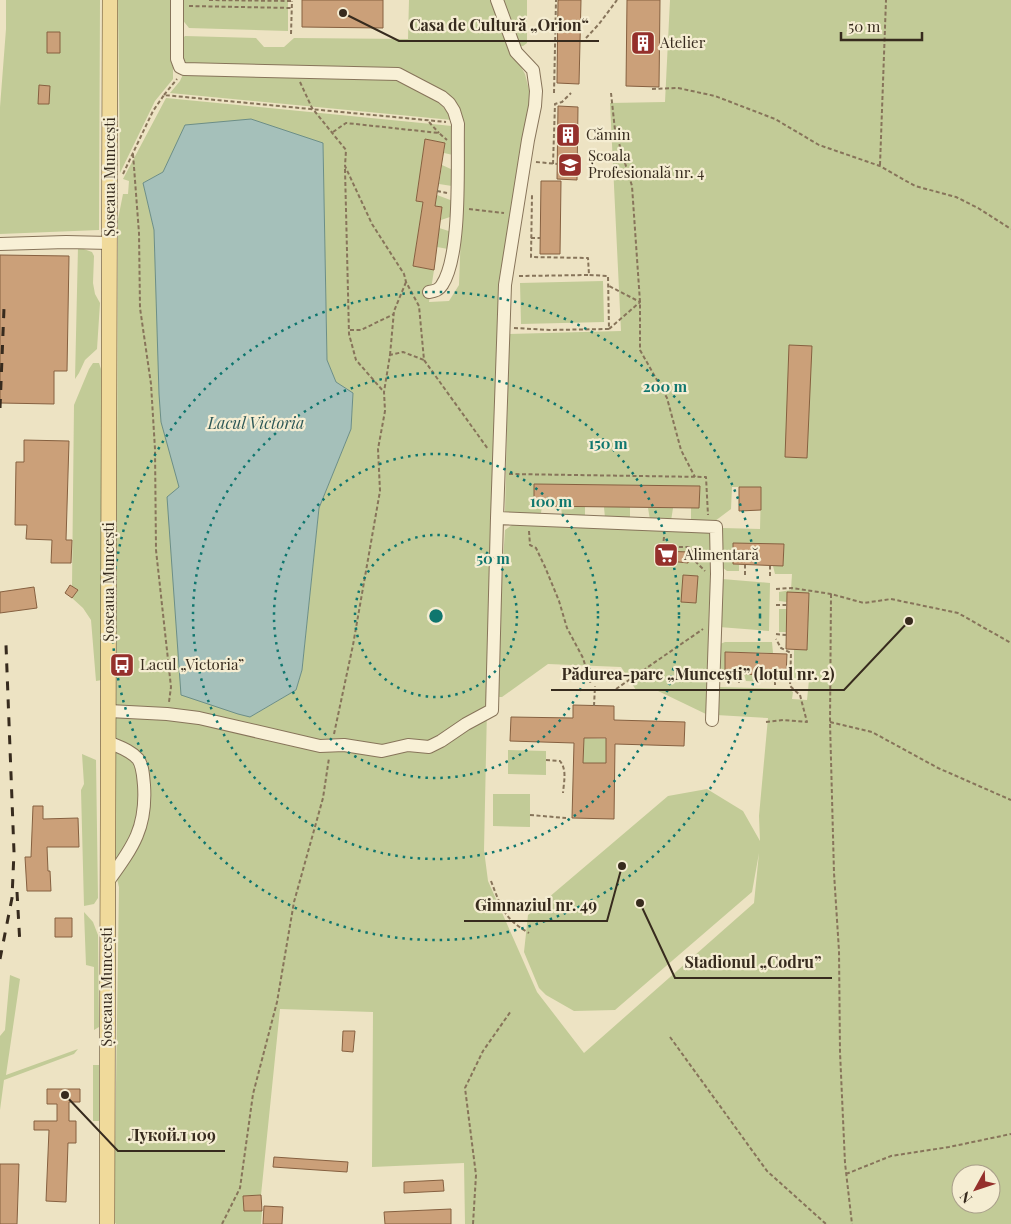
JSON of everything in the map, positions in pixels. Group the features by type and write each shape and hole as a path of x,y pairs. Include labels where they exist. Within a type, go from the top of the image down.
{"main road":[{"name":"Șoseaua Muncești","path":"108,1223 110,0"}],"lane":[{"path":"109,710 199,718 320,746 344,745 382,751 408,745 428,747 492,710 506,285 527,149 536,106 533,70 516,52 497,0"},
{"path":"177,3 177,60 180,67 184,69 398,74 442,97 449,103 458,124 455,244 442,285 436,291 429,292"},
{"path":"0,244 110,243"},
{"path":"497,518 716,527 717,574 712,720"},
{"path":"108,742 132,753 139,761 143,773 145,800 140,831 132,849 108,883"}],"path":[{"path":"208,0 292,1 291,34"},
{"path":"554,93 556,0"},
{"path":"586,38 617,0"},
{"path":"880,166 886,0"},
{"path":"177,3 292,8"},
{"path":"120,180 153,111 176,80 180,67"},
{"path":"295,71 312,108 346,150 349,330 356,360 384,392"},
{"path":"652,89 678,88 715,96 775,119 819,145 880,166 915,186 956,197 978,208 1011,229"},
{"path":"611,92 615,130 632,186 640,302 640,350 668,398 681,450 695,477"},
{"path":"553,164 555,104 562,102 571,93"},
{"path":"164,95 312,108 458,124"},
{"path":"428,121 457,150"},
{"path":"332,133 346,123 439,133"},
{"path":"133,154 139,234 140,308 152,384 156,550 171,687 167,714"},
{"path":"533,162 557,164"},
{"path":"345,166 372,224 404,274 406,282 419,306 424,360 490,452"},
{"path":"456,208 517,214"},
{"path":"532,238 540,238"},
{"path":"531,257 588,258 589,275"},
{"path":"516,276 608,276 609,329"},
{"path":"222,1224 240,1188 253,1094 277,1002 294,902 323,798 331,746 353,645 380,491 378,449 385,411 384,392 394,314 406,282"},
{"path":"609,286 640,302"},
{"path":"504,328 549,330 609,329 640,302"},
{"path":"349,330 361,330 394,314"},
{"path":"390,355 403,352 424,360"},
{"path":"499,474 706,477 708,527"},
{"path":"528,520 530,545 536,548 545,567 559,600 566,628 583,658 593,685 594,706"},
{"path":"664,525 664,547 690,547 696,562 706,571 717,574"},
{"path":"745,565 745,575"},
{"path":"770,566 770,576"},
{"path":"776,589 792,588 831,594 864,603 891,599 958,613 1011,643"},
{"path":"831,594 830,722 834,873 839,951 840,1052 846,1174 852,1224"},
{"path":"776,605 787,605"},
{"path":"616,688 697,635 716,618"},
{"path":"776,634 786,635"},
{"path":"766,722 783,720 807,722 800,695 790,686 791,653 781,648 776,639"},
{"path":"739,674 739,683"},
{"path":"775,685 776,675"},
{"path":"830,722 872,732 938,768 1011,800"},
{"path":"546,760 560,761 562,763 565,769 563,792"},
{"path":"530,815 566,818"},
{"path":"491,881 508,918 516,926 529,933"},
{"path":"473,1224 476,1175 465,1088 483,1051 512,1011"},
{"path":"670,1037 767,1171 826,1224"},
{"path":"846,1174 891,1156 949,1147 1011,1134"}],"green space":[{"path":"6,0 100,0 99,230 0,234 0,107 6,29"},
{"path":"118,0 173,0 173,79 155,101 120,173"},
{"path":"181,0 288,0 288,31 189,28 181,18"},
{"path":"409,0 494,0 511,49 525,74 532,102 509,243 487,708 484,850 488,881 537,992 584,1053 754,903 759,853 752,892 615,1010 574,1011 546,995 539,988 524,952 528,915 668,796 707,789 743,811 760,841 759,816 768,718 716,715 719,687 788,689 793,692 792,699 807,700 809,680 794,679 794,649 807,649 809,593 787,602 779,601 779,592 791,590 792,574 775,574 773,566 783,566 784,545 733,543 733,564 739,565 739,571 727,571 722,567 723,528 760,529 761,487 732,487 731,509 715,521 694,522 691,519 691,508 699,508 699,486 534,484 534,505 542,506 541,513 538,516 509,514 505,512 509,334 621,331 610,103 665,102 670,0 1011,0 1011,1224 465,1224 464,1163 372,1167 373,1012 280,1009 261,1195 243,1196 244,1211 262,1211 261,1224 116,1224 114,1221 119,887 113,863 116,738 118,219 123,194 128,194 129,181 123,179 166,98 452,126 453,155 444,153 445,143 425,139 416,201 423,202 413,266 434,270 429,302 449,301 459,285 465,123 459,110 409,73 183,64 181,40 185,36 256,38 264,47 284,47 294,38 408,39","holes":["186,125 323,143 327,360 336,382 353,394 351,429 319,508 302,670 296,690 250,717 161,422 154,230 143,183 163,172"]},
{"path":"501,0 527,0 527,43 523,46 520,46"},
{"path":"184,72 388,78 432,97 440,103 452,120 170,93 180,81"},
{"path":"442,165 453,170 452,186 439,184"},
{"path":"437,195 453,201 453,214 450,217 441,220 442,208 435,206"},
{"path":"439,228 452,232 448,249 437,247"},
{"path":"78,247 92,252 94,256 93,283 95,294 100,303 97,349 85,360 75,379"},
{"path":"603,281 604,322 521,324 520,283"},
{"path":"93,363 99,363 101,369 102,680 96,681 91,620 83,608 72,598 78,590 72,586 74,405"},
{"path":"561,506 585,506 585,517 562,516"},
{"path":"604,507 630,507 630,517 627,520 605,518"},
{"path":"648,508 673,508 671,521 650,520"},
{"path":"512,525 711,531 714,536 708,715 656,690 636,690 621,667 548,664 502,697 497,697 497,650 505,530"},
{"path":"722,579 770,583 769,631 719,627"},
{"path":"779,609 787,609 786,632 779,632"},
{"path":"725,642 772,642 773,653 725,652 725,673 732,674 732,678 730,681 720,680 717,677 720,644"},
{"path":"744,674 770,675 770,680 767,682 746,681"},
{"path":"584,738 606,739 606,763 583,763"},
{"path":"508,750 546,751 546,775 508,774"},
{"path":"82,754 96,760 98,898 94,904 84,906 81,790 84,784"},
{"path":"493,794 530,794 530,827 493,826"},
{"path":"84,912 93,922 98,935 99,1027 94,1030 94,967 86,965"},
{"path":"10,975 20,979 6,1075 78,1049 74,1054 4,1080 0,1110 0,1036 5,1030"},
{"path":"93,1065 99,1065 99,1121 93,1121"}],"water":[{"name":"Lacul Victoria","path":"251,119 323,143 327,360 336,382 353,393 351,429 319,508 302,670 296,690 250,717 181,695 167,497 179,487 161,422 154,230 143,183 163,172 185,125"}],"building":[{"path":"302,0 383,0 383,28 302,27"},
{"path":"558,0 581,0 579,84 557,83"},
{"name":"Atelier","path":"627,0 660,0 659,87 626,86"},
{"path":"47,32 60,32 60,53 47,53"},
{"path":"39,85 50,86 49,104 38,104"},
{"name":"Cămin","path":"558,106 578,107 577,180 557,179"},
{"path":"425,139 445,143 435,206 442,207 434,270 413,266 423,202 416,201"},
{"name":"Cămin","path":"541,181 561,181 560,254 540,254"},
{"path":"0,255 69,256 67,371 54,371 54,404 0,403"},
{"path":"789,345 812,346 807,458 785,457"},
{"path":"24,440 69,441 66,540 72,540 71,563 51,563 52,540 26,539 27,525 15,525 16,462 24,462"},
{"path":"534,484 700,486 699,508 534,506"},
{"path":"739,487 761,487 761,510 739,511"},
{"path":"733,543 784,544 783,566 733,564"},
{"path":"660,551 689,552 688,563 660,560"},
{"path":"683,575 698,576 696,603 681,602"},
{"path":"70,585 78,590 72,598 65,593"},
{"path":"34,587 37,608 0,613 0,592"},
{"path":"787,592 809,593 807,650 786,649"},
{"path":"725,652 787,654 786,675 725,674"},
{"path":"573,705 614,706 614,720 685,722 684,746 615,744 614,819 572,818 574,743 510,741 511,717 573,718","holes":["584,738 606,738 606,763 583,763"]},
{"path":"33,806 43,806 43,819 78,818 79,847 47,847 51,891 27,891 25,857 31,857"},
{"path":"55,918 72,918 72,937 55,937"},
{"path":"343,1031 355,1031 353,1052 342,1051"},
{"path":"47,1089 80,1089 80,1102 69,1102 69,1121 76,1121 76,1143 68,1143 66,1202 46,1201 49,1130 34,1130 34,1121 57,1121 57,1104 47,1104"},
{"path":"274,1157 348,1162 347,1172 273,1167"},
{"path":"0,1164 19,1164 17,1224 0,1224"},
{"path":"443,1180 444,1191 404,1193 404,1182"},
{"path":"261,1195 262,1211 244,1211 243,1196"},
{"path":"264,1206 283,1207 282,1224 263,1224"},
{"path":"451,1209 451,1224 385,1224 384,1212"}],"railway":[{"path":"0,408 4,308"},
{"path":"0,959 12,898 14,852 6,645"},
{"path":"17,892 20,945"}],"place":[{"name":"Casa de Cultură „Orion“","path":"343,13"},
{"name":"Atelier","path":"643,43"},
{"name":"Cămin","path":"568,135"},
{"name":"Școala Profesională nr. 4","path":"570,165"},
{"name":"Alimentară","path":"666,555"},
{"name":"Pădurea-parc „Muncești” (lotul nr. 2)","path":"909,621"},
{"name":"Lacul „Victoria”","path":"122,665"},
{"name":"Gimnaziul nr. 49","path":"622,866"},
{"name":"Stadionul „Codru”","path":"640,903"},
{"name":"Лукойл 109","path":"65,1095"}]}
